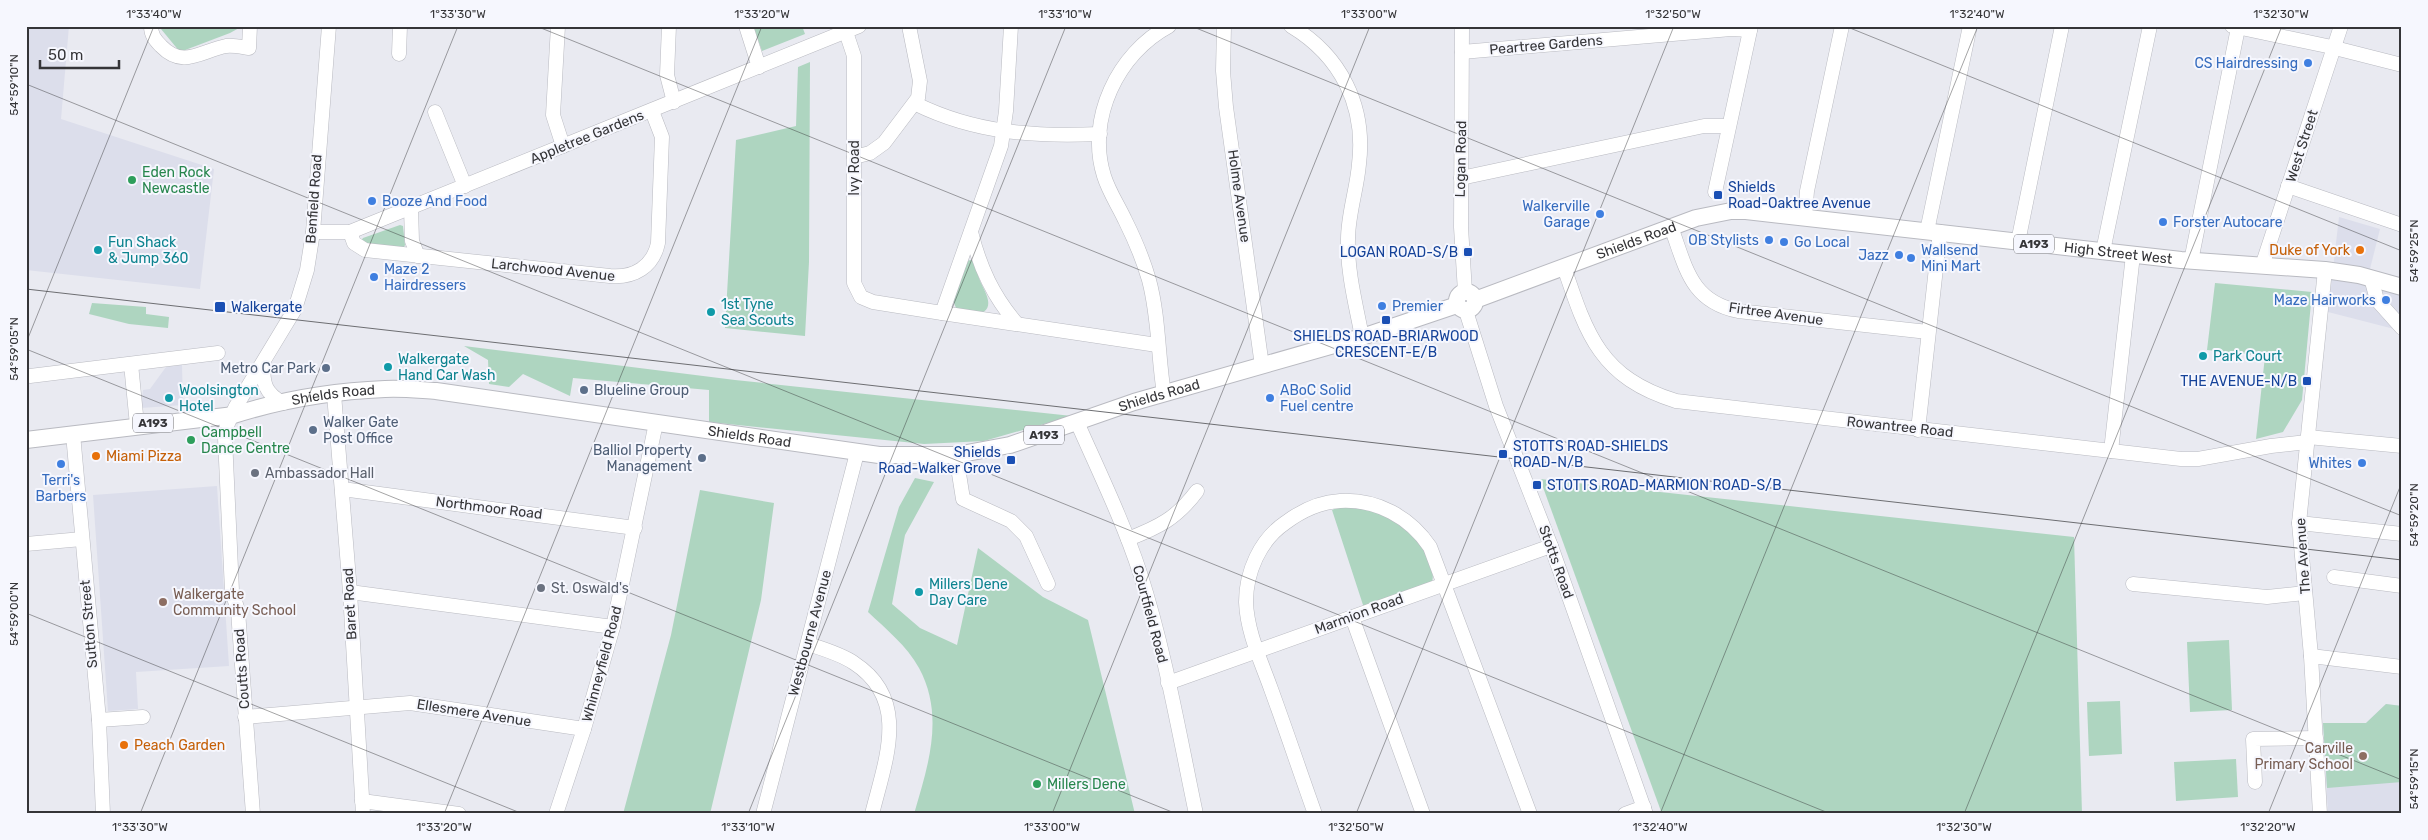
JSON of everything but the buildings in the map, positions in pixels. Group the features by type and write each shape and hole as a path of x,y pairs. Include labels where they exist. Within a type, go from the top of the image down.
{"main road":[{"name":"Shields Road","path":"26,440 234,411 334,394 386,389 436,391 900,457 956,455 1010,445 1164,394 1362,337 1466,302 1671,226 1704,216 1731,211 1805,216"},
{"name":"High Street West","path":"1805,216 2191,261 2325,270 2371,278 2402,287"}],"street":[{"path":"151,26 153,36 168,53 181,58 193,57 226,46 249,48 250,26"},
{"name":"Benfield Road","path":"234,411 298,301 309,261 328,26"},
{"path":"398,54 400,26"},
{"path":"558,26 553,115 562,146"},
{"path":"669,26 667,75 674,102"},
{"path":"746,26 759,67"},
{"path":"854,157 878,148 916,104 920,93 920,81 909,26"},
{"path":"1011,26 1004,132 997,159 942,313 1157,345"},
{"path":"1164,394 1157,345 1154,301 1134,239 1108,188 1101,159 1100,134 1108,96 1124,66 1143,45 1169,26"},
{"name":"Holme Avenue","path":"1224,26 1224,88 1262,366"},
{"path":"1291,26 1317,44 1336,66 1348,86 1357,111 1361,148 1349,222 1348,253 1362,337"},
{"name":"Logan Road","path":"1462,26 1461,255 1466,302"},
{"path":"1805,216 1806,191 1842,26"},
{"path":"1918,430 1928,332 1933,232 1970,26"},
{"path":"2018,242 2062,26"},
{"path":"2103,251 2150,26"},
{"name":"West Street","path":"2262,266 2341,26"},
{"path":"2191,261 2235,27 2267,30 2402,65"},
{"path":"1716,192 1728,126 1750,28"},
{"name":"Peartree Gardens","path":"1462,52 1750,28"},
{"name":"Appletree Gardens","path":"312,232 350,232 852,29"},
{"name":"Ivy Road","path":"852,29 854,56 854,283 858,294 866,300 942,313"},
{"path":"916,104 938,114 1004,132 1036,135 1100,134"},
{"name":"Larchwood Avenue","path":"350,232 354,242 361,248 418,256 610,276 630,275 641,270 651,259 658,243 662,137 652,111"},
{"path":"435,112 465,186"},
{"path":"1461,178 1704,126 1728,126"},
{"path":"2288,186 2402,224"},
{"path":"411,208 412,241 418,256"},
{"name":"Firtree Avenue","path":"1671,226 1693,283 1704,296 1719,306 1738,311 1928,332"},
{"path":"971,232 987,282 1017,324"},
{"path":"2111,451 2134,255"},
{"name":"Rowantree Road","path":"1564,267 1582,321 1597,348 1624,378 1660,396 1686,403 2190,460 2308,440 2402,446"},
{"name":"The Avenue","path":"2320,814 2311,656 2299,523 2325,270"},
{"path":"2371,278 2377,300 2402,328"},
{"name":"Stotts Road","path":"1466,302 1496,406 1551,546 1645,811"},
{"path":"30,376 218,353"},
{"path":"264,362 263,376 266,389 271,396 283,403"},
{"path":"131,364 137,425"},
{"name":"Baret Road","path":"334,394 350,592 355,708 363,807"},
{"name":"Coutts Road","path":"234,411 226,428 225,438 232,591 238,611 253,814"},
{"name":"Courtfield Road","path":"1077,422 1128,539 1140,574 1168,683 1196,814"},
{"name":"Whinneyfield Road","path":"556,814 584,729 613,627 656,423"},
{"name":"Sutton Street","path":"73,434 99,720 104,814"},
{"name":"Westbourne Avenue","path":"763,814 857,452"},
{"path":"956,455 963,499 1011,521 1026,536 1048,584"},
{"name":"Northmoor Road","path":"342,489 635,528"},
{"path":"1128,539 1164,524 1184,509 1198,491"},
{"path":"1315,814 1257,650 1249,623 1246,600 1255,559 1270,535 1294,516 1318,505 1341,501 1367,503 1404,519 1415,528 1430,547 1446,583 1530,814"},
{"path":"2299,523 2402,534"},
{"path":"26,544 82,539"},
{"name":"Marmion Road","path":"1168,683 1551,546"},
{"path":"2334,577 2402,586"},
{"path":"2133,584 2268,597 2305,594"},
{"path":"350,592 613,627"},
{"path":"1352,617 1423,814"},
{"path":"808,644 854,662 873,678 888,710 891,725 889,745 872,814"},
{"path":"2311,656 2402,667"},
{"name":"Ellesmere Avenue","path":"245,717 410,703 584,729"},
{"path":"99,720 143,717"},
{"path":"2255,782 2253,739 2316,738"},
{"path":"363,807 459,814"},
{"path":"1625,814 1645,811"}],"shaded area":[{"path":"26,26 69,26 61,119 214,169 200,289 26,270"},
{"path":"2339,217 2380,229 2370,269 2402,278 2402,331 2328,312"},
{"name":"Woolsington Hotel","path":"182,365 183,405 141,408 143,390 150,389 166,367"},
{"name":"Walkergate Community School","path":"217,486 229,666 136,672 138,709 108,711 93,495"},
{"name":"Carville Primary School","path":"2386,704 2402,706 2402,814 2328,814 2323,723 2366,723"}],"green space":[{"path":"162,26 238,26 239,28 180,52 161,29"},
{"path":"753,26 802,26 805,34 762,51"},
{"path":"810,62 809,262 805,336 725,328 736,140 796,126 798,67"},
{"path":"400,225 403,226 405,245 403,249 364,246 361,241 363,238"},
{"path":"971,260 975,263 978,276 988,298 987,308 978,314 958,311 954,299 955,286 960,274 966,261"},
{"path":"2215,283 2312,292 2302,400 2283,432 2256,439 2265,356 2207,350"},
{"path":"92,303 146,307 146,314 169,317 168,328 129,324 89,314"},
{"path":"464,346 735,380 1072,416 984,441 924,444 709,422 709,390 573,378 570,396 523,374 509,387 489,384 488,360"},
{"path":"915,478 934,482 905,535 892,604 920,628 957,645 978,548 1043,597 1088,620 1135,814 914,814 929,759 933,723 927,686 909,652 868,612 899,507"},
{"path":"1540,479 2074,537 2082,814 1662,814"},
{"path":"700,490 774,503 761,600 710,814 623,814 671,635"},
{"path":"1339,507 1367,510 1381,514 1407,528 1425,550 1432,570 1432,582 1364,608 1332,510"},
{"path":"2229,640 2232,710 2190,712 2187,642"},
{"path":"2120,701 2122,754 2089,756 2087,702"},
{"name":"Carville Primary School","path":"2386,704 2402,706 2402,782 2327,788 2323,723 2366,723"},
{"path":"2236,759 2238,797 2176,801 2174,762"}],"tram line":[{"path":"26,289 2402,560"}],"place":[{"name":"CS Hairdressing","path":"2308,63"},
{"name":"Eden Rock Newcastle","path":"132,180"},
{"name":"Shields Road-Oaktree Avenue","path":"1718,195"},
{"name":"Booze And Food","path":"372,201"},
{"name":"Walkerville Garage","path":"1600,214"},
{"name":"Forster Autocare","path":"2163,222"},
{"name":"OB Stylists","path":"1769,240"},
{"name":"Go Local","path":"1784,242"},
{"name":"Fun Shack & Jump 360","path":"98,250"},
{"name":"Duke of York","path":"2360,250"},
{"name":"LOGAN ROAD-S/B","path":"1468,252"},
{"name":"Jazz","path":"1899,255"},
{"name":"Wallsend Mini Mart","path":"1911,258"},
{"name":"Maze 2 Hairdressers","path":"374,277"},
{"name":"Maze Hairworks","path":"2386,300"},
{"name":"Premier","path":"1382,306"},
{"name":"Walkergate","path":"220,307"},
{"name":"1st Tyne Sea Scouts","path":"711,312"},
{"name":"SHIELDS ROAD-BRIARWOOD CRESCENT-E/B","path":"1386,320"},
{"name":"Park Court","path":"2203,356"},
{"name":"Walkergate Hand Car Wash","path":"388,367"},
{"name":"Metro Car Park","path":"326,368"},
{"name":"THE AVENUE-N/B","path":"2307,381"},
{"name":"Blueline Group","path":"584,390"},
{"name":"Woolsington Hotel","path":"169,398"},
{"name":"ABoC Solid Fuel centre","path":"1270,398"},
{"name":"Walker Gate Post Office","path":"313,430"},
{"name":"Campbell Dance Centre","path":"191,440"},
{"name":"STOTTS ROAD-SHIELDS ROAD-N/B","path":"1503,454"},
{"name":"Miami Pizza","path":"96,456"},
{"name":"Balliol Property Management","path":"702,458"},
{"name":"Shields Road-Walker Grove","path":"1011,460"},
{"name":"Whites","path":"2362,463"},
{"name":"Terri's Barbers","path":"61,464"},
{"name":"Ambassador Hall","path":"255,473"},
{"name":"STOTTS ROAD-MARMION ROAD-S/B","path":"1537,485"},
{"name":"St. Oswald's","path":"541,588"},
{"name":"Millers Dene Day Care","path":"919,592"},
{"name":"Walkergate Community School","path":"163,602"},
{"name":"Peach Garden","path":"124,745"},
{"name":"Carville Primary School","path":"2363,756"},
{"name":"Millers Dene","path":"1037,784"}]}
